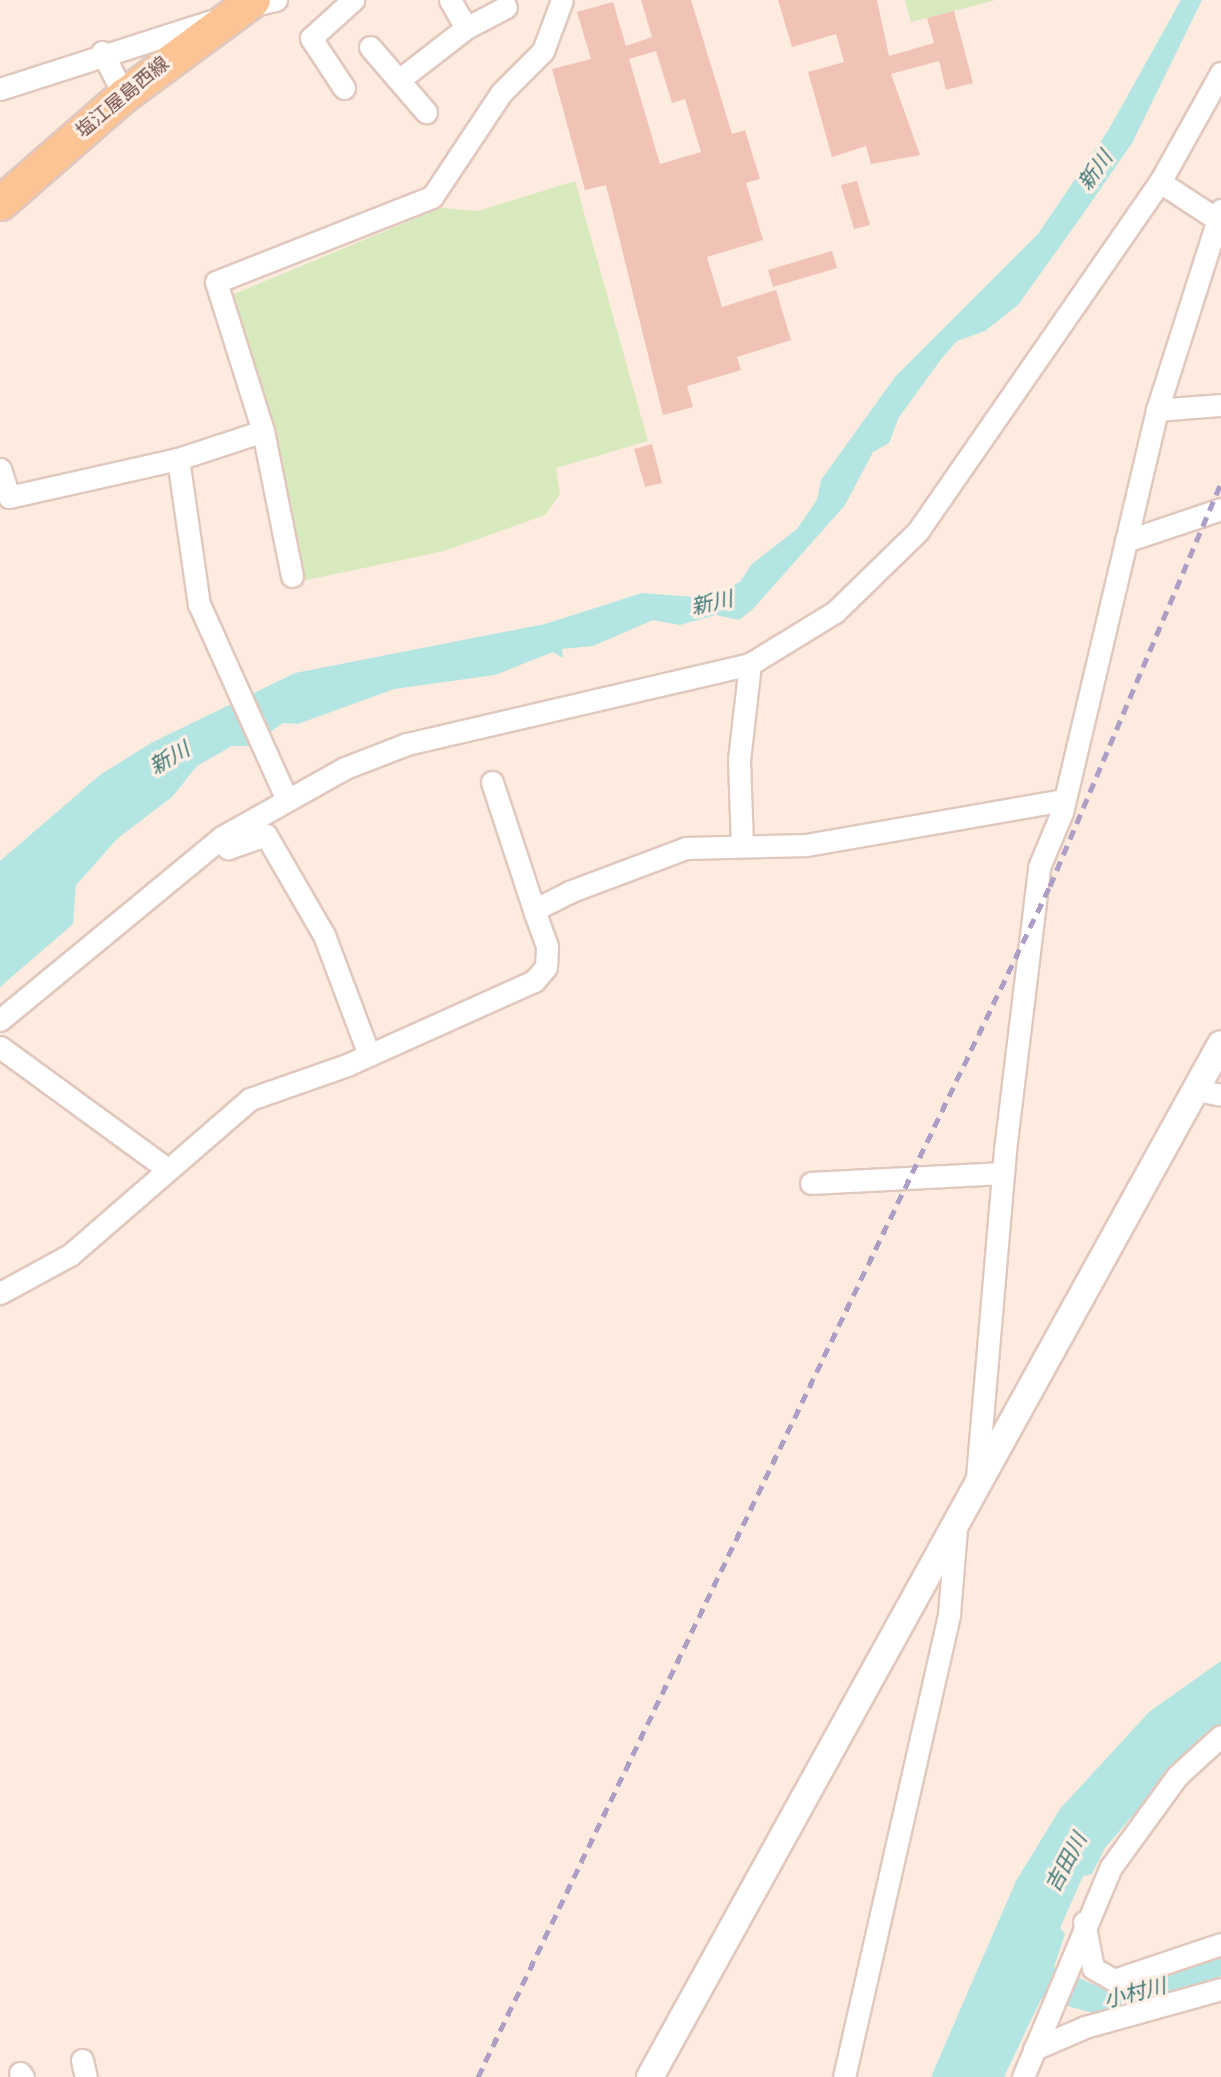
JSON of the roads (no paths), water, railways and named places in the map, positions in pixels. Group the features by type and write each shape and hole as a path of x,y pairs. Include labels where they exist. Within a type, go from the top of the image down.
{"main road":[{"name":"塩江屋島西線","path":"0,203 124,95 236,9"}],"street":[{"path":"0,89 102,52 236,9 276,0"},
{"path":"344,88 311,38 353,0"},
{"path":"450,0 466,28"},
{"path":"292,576 263,431 216,282 432,197 501,93 543,51 562,0"},
{"path":"399,80 466,28 506,7"},
{"path":"370,47 426,111"},
{"path":"102,52 124,95"},
{"path":"0,1020 222,838 286,797 407,744 750,664 835,612 898,558 1160,182 1221,73"},
{"path":"976,1489 1003,1173 1039,867 1064,800 1157,410 1220,215 1160,182"},
{"path":"1157,410 1221,405"},
{"path":"0,469 9,497 178,459 263,431"},
{"path":"178,459 189,517 191,573 220,650 286,797"},
{"path":"1126,541 1221,509"},
{"path":"742,846 739,760 750,664"},
{"path":"0,1293 70,1255 250,1099 369,1055 534,981 546,967 547,946 492,782"},
{"path":"534,910 686,848 806,845 1064,800"},
{"path":"222,838 229,848 266,835 324,935 369,1055"},
{"path":"650,2077 976,1489 1209,1092 1221,1044"},
{"path":"0,1047 167,1169"},
{"path":"811,1183 1003,1173"},
{"path":"844,2077 949,1615 956,1528"},
{"path":"1023,2077 1084,1922 1129,1837 1177,1776 1221,1736"},
{"path":"1084,1922 1093,1968 1114,1980 1221,1944"},
{"path":"1037,2040 1221,1989"}],"water":[{"name":"新川","path":"1181,0 1202,0 1132,143 1083,214 1018,305 985,331 957,341 942,358 899,417 889,443 873,452 845,505 753,609 739,620 716,615 680,625 653,620 593,646 562,649 563,658 553,652 495,675 394,689 298,724 283,723 250,746 232,746 197,766 172,797 118,838 76,885 73,924 0,987 0,861 100,775 151,743 295,673 545,624 642,593 707,598 740,582 752,564 797,529 817,500 821,480 895,377 1038,234 1109,129"},
{"path":"1221,1661 1221,1726 1179,1761 1105,1848 1092,1874 1083,1876 1060,1928 1065,1934 1054,1967 1113,1993 1221,1957 1221,1976 1101,2015 1041,1999 1004,2077 931,2077 1016,1881 1060,1809 1149,1712"}],"railway":[{"path":"478,2077 1050,886 1221,483"}],"water label":[{"name":"吉田川","path":"1067,1863"},
{"name":"小村川","path":"1135,1994"}]}
